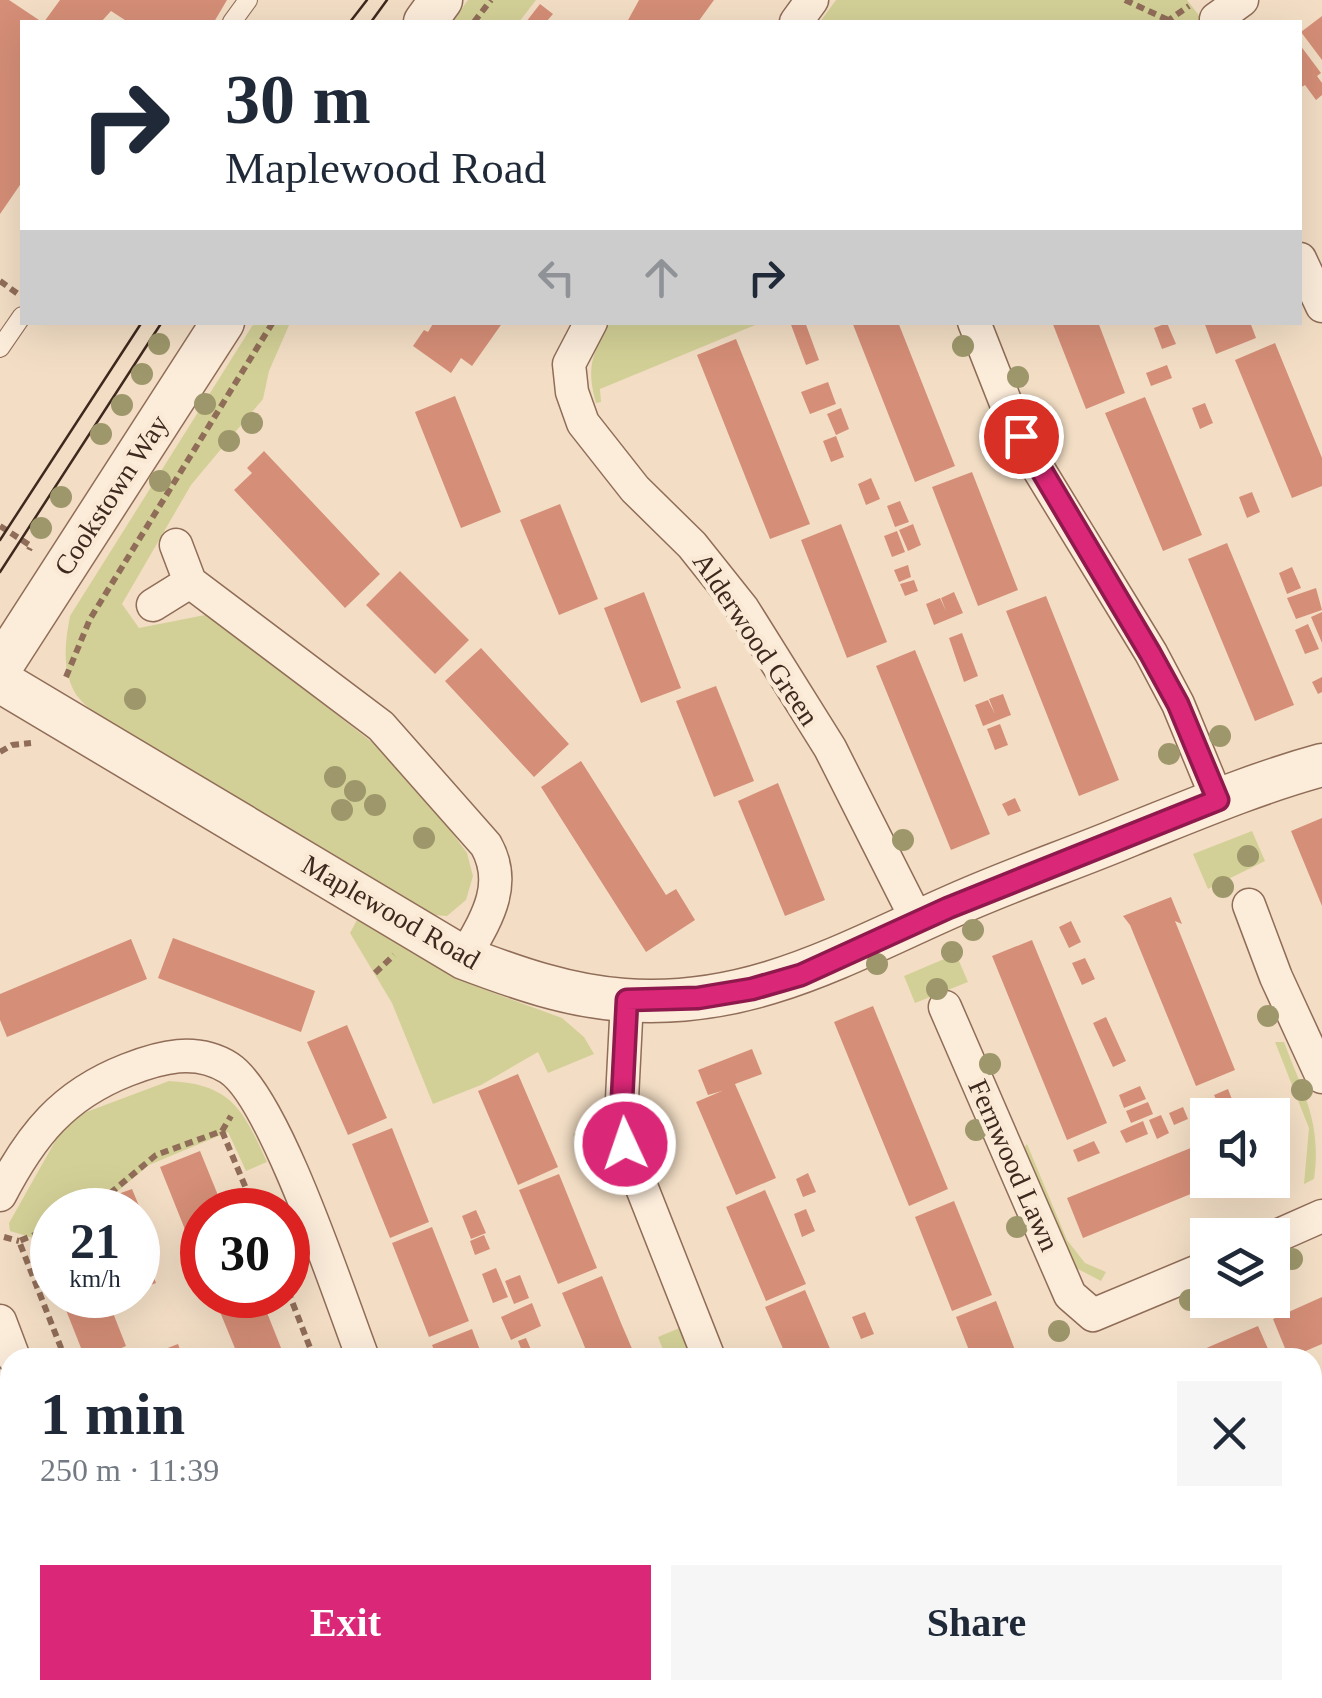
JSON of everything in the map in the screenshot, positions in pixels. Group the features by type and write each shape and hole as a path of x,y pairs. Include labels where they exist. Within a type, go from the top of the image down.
{"street":[{"path":"1302,263 1322,306"},
{"name":"Cookstown Way","path":"0,668 221,325"},
{"name":"Alderwood Green","path":"590,325 569,364 582,424 634,489 692,545 743,610 830,748 918,922"},
{"path":"975,325 1027,448 1178,704 1218,800"},
{"path":"176,545 190,582 381,726 486,845 496,863 498,889 464,958"},
{"path":"153,605 190,582"},
{"name":"Maplewood Road","path":"0,682 464,958 545,987 627,1000 698,998 801,975 918,922 1218,800 1322,765"},
{"path":"1250,905 1276,977 1322,1077"},
{"path":"627,1000 622,1099 625,1144 705,1348"},
{"name":"Fernwood Lawn","path":"944,1007 1070,1295 1093,1315 1190,1275"},
{"path":"0,1195 13,1170 61,1107 108,1078 166,1055 199,1058 229,1068 254,1094 275,1132 359,1348"},
{"path":"1290,1230 1322,1216"},
{"path":"0,1321 10,1348"}],"lane":[{"path":"0,348 20,319"}],"path":[{"path":"1125,0 1165,20"},
{"path":"1171,20 1216,8"},
{"path":"0,281 20,296"},
{"path":"66,677 90,619 271,325"},
{"path":"0,526 32,546 22,561"},
{"path":"0,752 12,745 31,743"},
{"path":"375,973 395,954"},
{"path":"116,1188 156,1155 222,1131 246,1188"},
{"path":"4,1237 19,1242 30,1237"},
{"path":"19,1242 61,1348"},
{"path":"299,1318 310,1348"}],"shaded area":[{"path":"468,0 536,0 521,20 453,20"},
{"path":"836,0 1187,0 1202,20 821,20"},
{"path":"253,325 289,325 269,371 263,399 191,485 122,604 139,628 205,615 214,618 383,751 431,804 467,853 473,876 466,900 447,916 432,915 91,709 70,682 66,654 70,616"},
{"path":"608,325 755,325 600,389 601,402 596,403 591,380 598,344"},
{"path":"1252,831 1265,861 1208,889 1193,854"},
{"path":"357,920 472,985 562,1018 584,1037 594,1054 548,1073 538,1052 481,1085 433,1104 392,1003 350,933"},
{"path":"956,954 968,982 915,1003 904,976"},
{"path":"1275,1042 1284,1042 1313,1124 1314,1179 1304,1184 1309,1128"},
{"path":"169,1081 190,1083 221,1094 233,1103 267,1162 246,1171 228,1132 149,1165 121,1188 30,1188 30,1237 10,1231 9,1223 57,1138 81,1114"},
{"path":"605,1121 607,1150 616,1172 592,1181 573,1134"},
{"path":"1027,1144 1067,1240 1085,1263 1106,1272 1101,1281 1076,1268 1021,1151"},
{"path":"682,1327 691,1348 662,1348 658,1337"}],"building":[{"path":"0,0 9,0 39,20 20,20 20,185 0,214"},
{"path":"60,0 227,0 215,20 125,20 111,11 103,20 45,20"},
{"path":"639,0 714,0 699,20 628,20"},
{"path":"540,4 553,14 548,20 528,20"},
{"path":"1322,16 1322,60 1302,33"},
{"path":"1302,48 1321,73 1317,76 1322,83 1322,95 1316,100 1305,85 1302,87"},
{"path":"432,325 501,325 472,366 461,358 451,373 413,346 424,330 428,332"},
{"path":"791,325 806,325 819,360 806,365"},
{"path":"853,325 899,325 955,466 915,482"},
{"path":"1053,325 1099,325 1125,393 1086,409"},
{"path":"1168,325 1176,344 1162,349 1154,328"},
{"path":"1205,325 1251,325 1256,338 1216,354"},
{"path":"736,339 810,524 770,539 697,355"},
{"path":"1275,343 1322,458 1322,486 1292,498 1235,360"},
{"path":"1167,365 1172,378 1151,386 1146,373"},
{"path":"828,382 836,404 810,414 801,392"},
{"path":"455,396 501,512 461,528 415,412"},
{"path":"1145,397 1202,535 1163,551 1105,413"},
{"path":"1205,403 1213,423 1200,429 1192,408"},
{"path":"841,408 849,429 836,435 827,414"},
{"path":"836,436 844,457 831,462 823,441"},
{"path":"264,451 380,574 345,608 234,490 252,473 247,468"},
{"path":"972,472 1018,590 978,606 932,487"},
{"path":"871,478 880,499 866,505 858,484"},
{"path":"1252,492 1260,512 1247,518 1239,497"},
{"path":"900,501 909,522 895,527 887,506"},
{"path":"560,504 598,599 559,615 520,520"},
{"path":"841,524 887,642 847,658 801,540"},
{"path":"913,524 921,545 908,551 899,530"},
{"path":"897,531 905,552 892,557 884,536"},
{"path":"1227,543 1294,705 1255,721 1188,559"},
{"path":"908,565 911,577 899,582 894,570"},
{"path":"1292,567 1301,588 1287,594 1279,573"},
{"path":"400,571 469,640 435,674 366,605"},
{"path":"914,580 918,591 905,596 900,584"},
{"path":"1316,588 1322,610 1296,619 1287,598"},
{"path":"644,592 681,688 641,703 604,608"},
{"path":"954,592 963,613 934,625 926,604 940,598 946,611 941,598"},
{"path":"1046,596 1119,780 1079,796 1006,611"},
{"path":"1322,612 1322,643 1311,617"},
{"path":"1308,624 1319,649 1305,654 1295,630"},
{"path":"962,633 978,676 964,682 949,638"},
{"path":"481,648 569,744 534,777 445,681"},
{"path":"915,650 990,834 951,850 876,666"},
{"path":"1322,677 1322,692 1318,694 1312,682"},
{"path":"716,686 754,781 714,797 676,701"},
{"path":"1003,694 1011,715 983,726 975,705 988,700 995,714 989,699"},
{"path":"1000,724 1008,745 995,750 987,729"},
{"path":"581,761 666,895 676,889 695,920 646,952 541,787"},
{"path":"778,783 825,900 785,916 738,801"},
{"path":"1015,798 1021,811 1008,816 1002,804"},
{"path":"1322,818 1322,906 1291,831"},
{"path":"1171,897 1182,924 1175,921 1235,1070 1196,1086 1123,916"},
{"path":"1071,921 1081,942 1069,948 1059,927"},
{"path":"173,938 315,991 301,1032 158,978"},
{"path":"131,939 147,979 7,1037 0,1020 0,994"},
{"path":"1032,940 1107,1123 1067,1140 992,956"},
{"path":"1085,958 1095,979 1082,985 1072,963"},
{"path":"873,1006 948,1189 909,1206 834,1022"},
{"path":"1106,1017 1126,1061 1113,1067 1093,1023"},
{"path":"347,1025 387,1118 348,1135 307,1042"},
{"path":"752,1049 762,1074 735,1084 776,1178 736,1195 696,1102 722,1091 708,1095 698,1070"},
{"path":"518,1074 558,1167 518,1185 478,1091"},
{"path":"1140,1086 1146,1099 1124,1108 1119,1095"},
{"path":"1228,1089 1231,1098 1215,1098 1214,1095"},
{"path":"1148,1102 1153,1114 1131,1123 1126,1111"},
{"path":"1183,1107 1188,1119 1174,1125 1169,1113"},
{"path":"1161,1115 1169,1133 1157,1139 1149,1120"},
{"path":"1143,1121 1148,1134 1126,1143 1120,1131"},
{"path":"392,1128 429,1222 390,1238 352,1144"},
{"path":"1094,1141 1100,1153 1078,1162 1073,1150"},
{"path":"1190,1148 1190,1194 1083,1238 1067,1198"},
{"path":"200,1151 215,1188 180,1188 180,1217 160,1167"},
{"path":"808,1173 816,1192 803,1197 796,1179"},
{"path":"559,1174 597,1268 558,1284 519,1190"},
{"path":"765,1190 806,1284 766,1301 726,1207"},
{"path":"954,1201 992,1295 952,1311 915,1217"},
{"path":"806,1209 815,1231 802,1237 794,1214"},
{"path":"476,1210 486,1233 471,1239 462,1216"},
{"path":"432,1227 469,1321 429,1337 392,1243"},
{"path":"484,1235 490,1249 475,1255 470,1241"},
{"path":"496,1268 508,1297 493,1303 482,1274"},
{"path":"520,1275 529,1298 514,1304 505,1281"},
{"path":"602,1276 632,1348 585,1348 562,1293"},
{"path":"805,1290 830,1348 783,1348 765,1307"},
{"path":"1322,1297 1322,1344 1285,1348 1273,1319 1290,1318 1290,1311"},
{"path":"996,1301 1014,1348 968,1348 956,1317"},
{"path":"532,1303 541,1326 511,1340 501,1317"},
{"path":"865,1312 874,1334 861,1339 852,1317"},
{"path":"69,1318 115,1318 126,1346 81,1348"},
{"path":"222,1318 269,1318 281,1348 235,1348"},
{"path":"1258,1326 1268,1348 1206,1348"},
{"path":"472,1329 479,1348 433,1348 432,1345"},
{"path":"526,1338 530,1348 521,1348 518,1341"}],"tram line":[{"path":"352,20 367,0"},
{"path":"372,20 387,0"},
{"path":"0,540 140,325"},
{"path":"0,572 160,325"}],"route":[{"path":"625,1144 622,1099 627,1000 698,998 801,975 948,908 1218,800 1178,704 1124,605 1021,436"}]}
